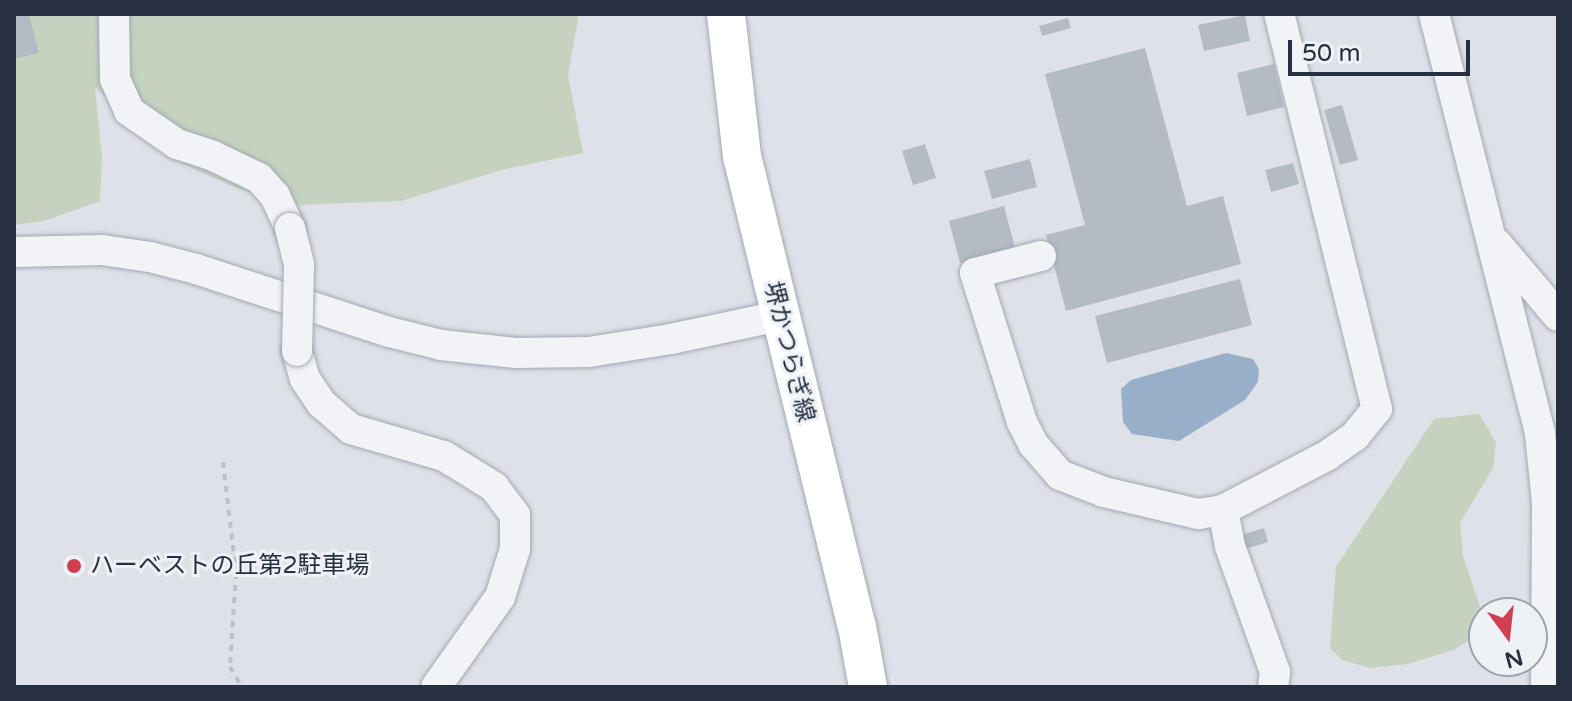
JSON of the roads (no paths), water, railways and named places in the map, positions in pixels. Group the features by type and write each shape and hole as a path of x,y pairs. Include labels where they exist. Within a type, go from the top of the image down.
{"main road":[{"name":"堺かつらぎ線","path":"726,14 742,156 857,626 868,687"}],"street":[{"path":"114,14 115,79 129,111 177,144 213,156 259,178 275,196 290,228 299,265 297,351 305,379 321,403 351,429 444,456 494,487 515,515 515,549 500,597 436,687"},
{"path":"1041,256 975,273 1022,422 1033,444 1060,475 1104,492 1198,514 1223,510 1328,455 1355,436 1377,409 1279,14"},
{"path":"1434,14 1540,433 1547,503 1546,687"},
{"path":"1491,237 1558,316"},
{"path":"14,252 102,250 150,257 389,332 441,345 516,353 589,352 779,316"},
{"path":"1223,510 1230,546 1275,672 1273,687"}],"water":[{"path":"1226,353 1253,359 1259,369 1258,382 1245,400 1179,441 1132,434 1123,422 1121,389 1131,380"}],"place":[{"name":"ハーベストの丘第2駐車場","path":"74,566"}]}
